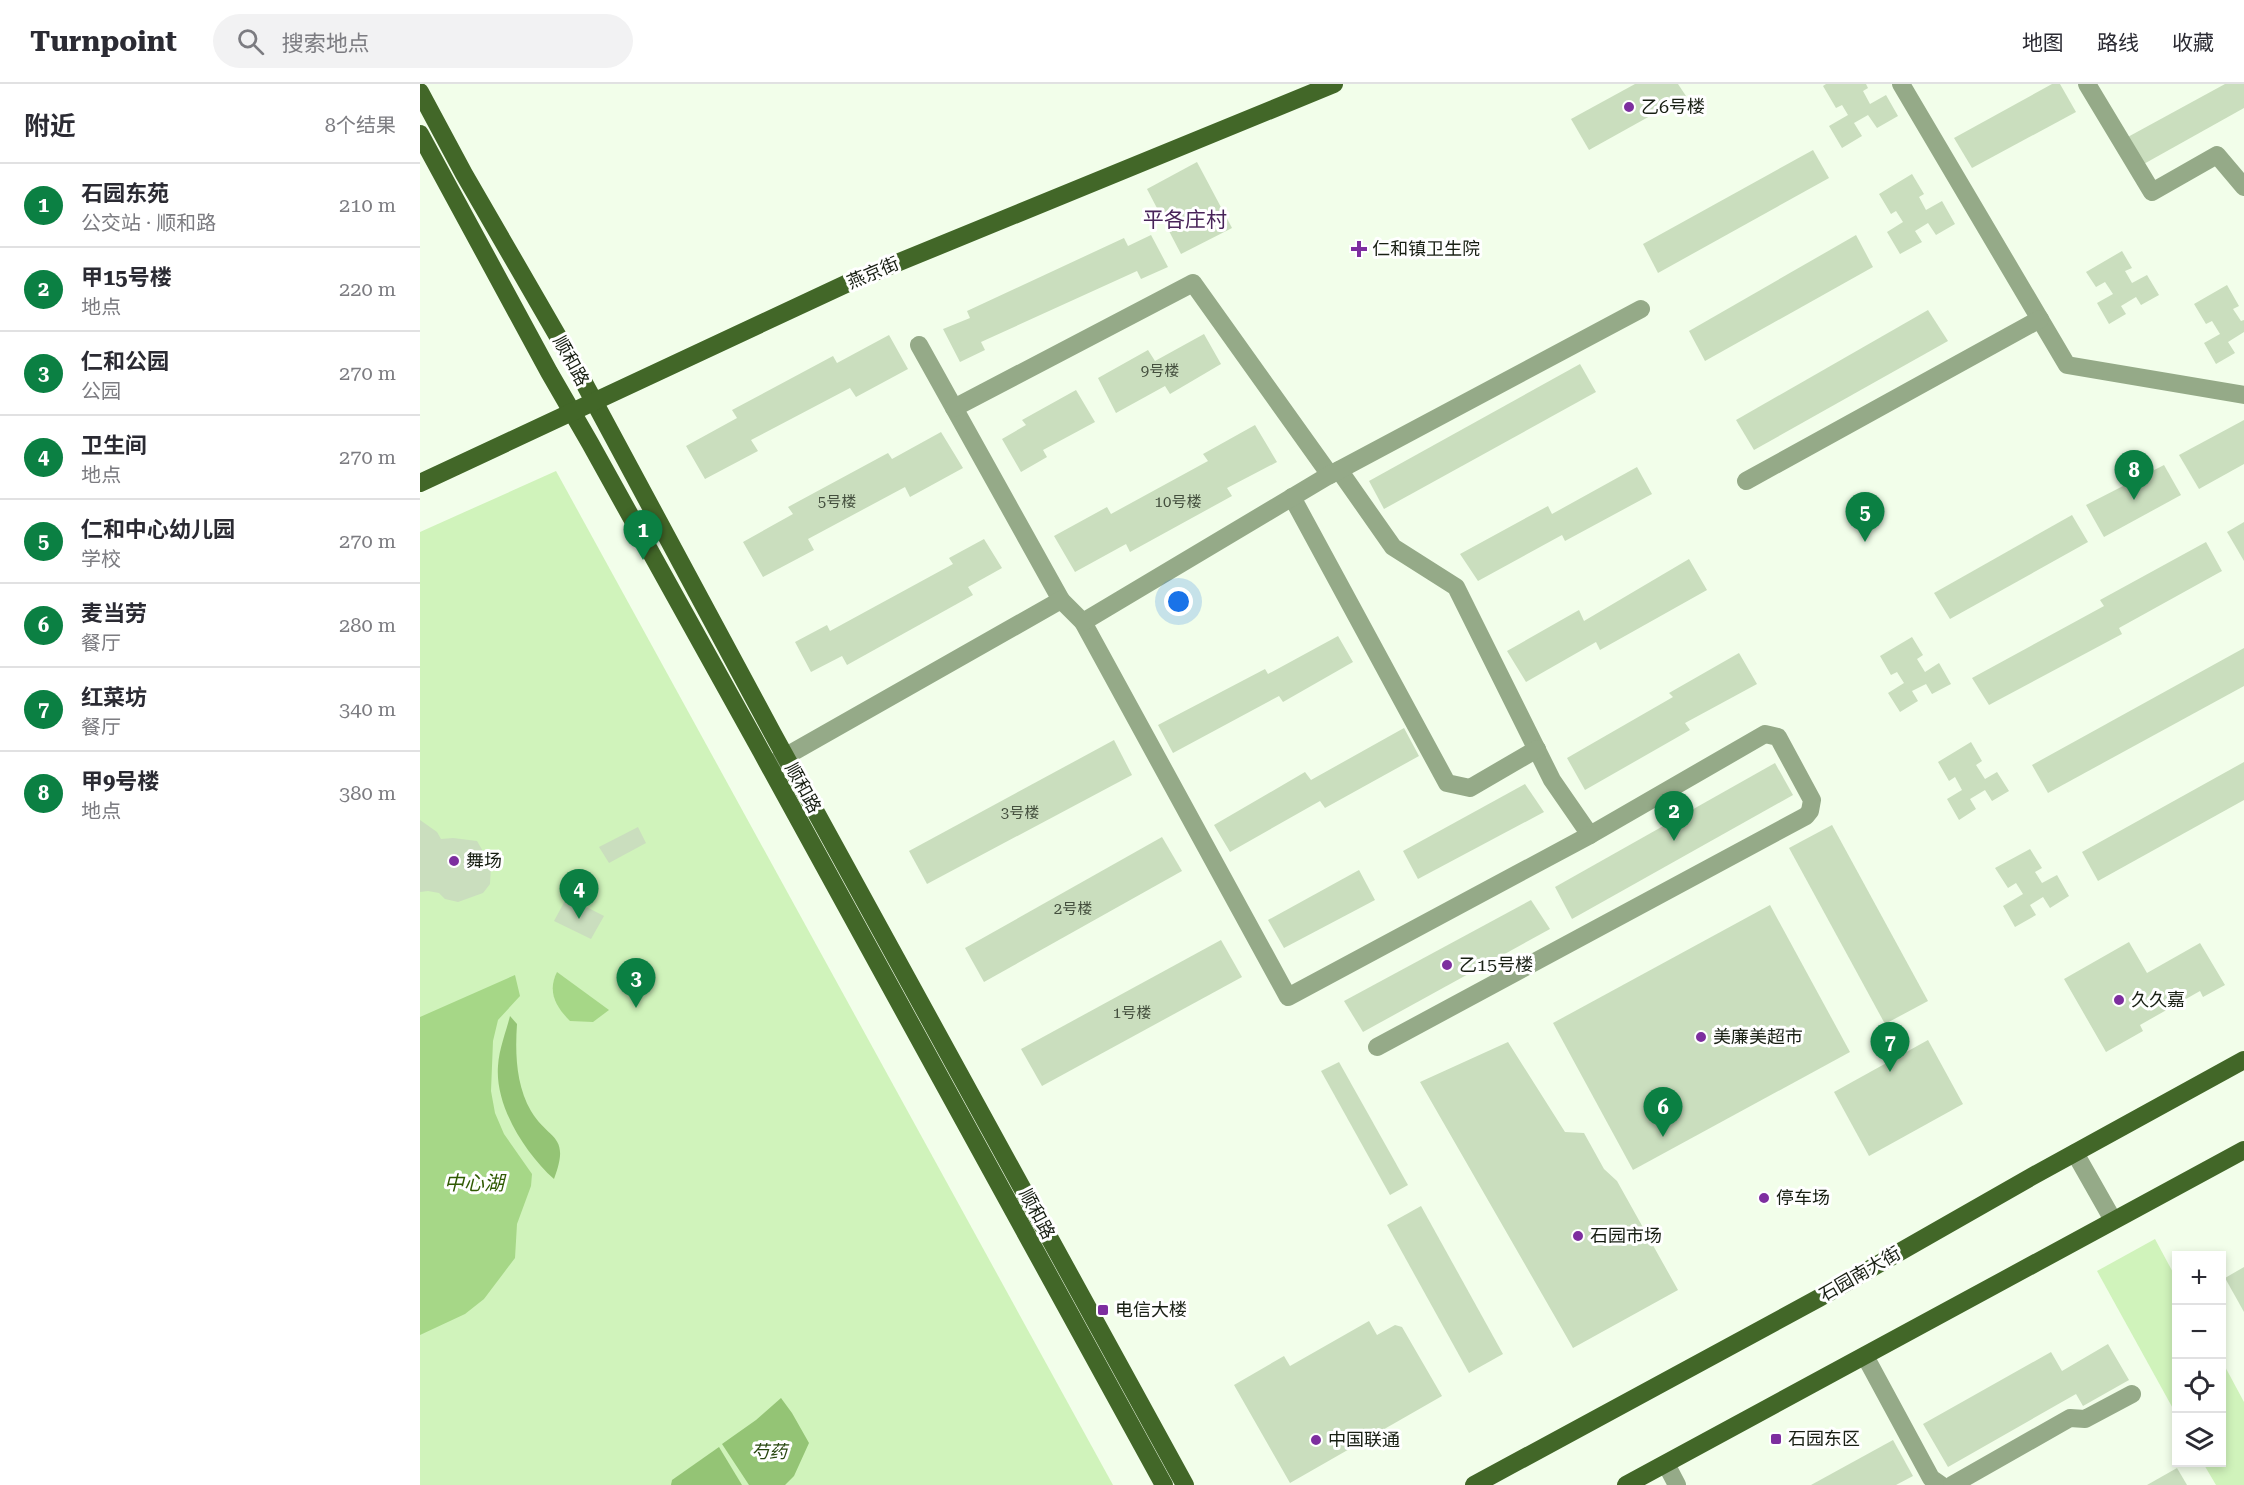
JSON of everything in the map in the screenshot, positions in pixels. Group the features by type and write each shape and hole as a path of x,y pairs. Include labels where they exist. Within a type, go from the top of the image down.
{"main road":[{"name":"燕京街","path":"420,483 571,410 848,283 1334,84"},
{"name":"顺和路","path":"420,92 593,401 785,757 1185,1485"},
{"name":"顺和路","path":"420,134 1164,1485"},
{"name":"石园南大街","path":"1474,1485 1819,1298 2244,1060"},
{"path":"1626,1485 2244,1150"}],"street":[{"path":"1901,84 2067,365 2244,395"},
{"path":"2087,84 2152,192 2217,155 2244,187"},
{"path":"954,408 1193,283 1393,547 1456,587 1552,780 1590,835"},
{"path":"1083,622 1335,472 1641,309"},
{"path":"1746,481 2040,319"},
{"path":"919,345 1061,600 1083,622 1288,997 1590,835 1765,734 1778,737 1812,800 1810,811 1806,816 1377,1047"},
{"path":"1292,497 1447,783 1470,788 1537,749"},
{"path":"769,766 1061,600"},
{"path":"2075,1153 2113,1220"},
{"path":"1865,1356 1931,1478 1941,1485"},
{"path":"1952,1485 2070,1418 2085,1419 2132,1394"},
{"path":"1666,1464 1677,1485"}],"green space":[{"path":"556,471 1113,1485 420,1485 420,532"},
{"path":"510,1016 517,1024 516,1046 522,1091 531,1111 556,1139 559,1146 559,1164 554,1179 523,1142 514,1128 501,1097 498,1066"},
{"path":"2155,1239 2172,1271 2172,1407 2097,1271"},
{"path":"2226,1368 2244,1402 2244,1485 2216,1485 2205,1467 2226,1467"},
{"name":"芍药","path":"781,1398 809,1443 794,1476 785,1485 749,1485 722,1444 756,1420"},
{"path":"719,1447 742,1485 671,1485 672,1480"}],"water":[{"path":"557,972 609,1010 593,1022 570,1021 554,999 553,986"},
{"name":"中心湖","path":"515,975 520,996 498,1020 493,1041 491,1091 495,1113 504,1134 532,1174 531,1186 517,1224 515,1258 484,1299 465,1314 420,1335 420,1017"}],"building":[{"name":"乙6号楼","path":"1635,84 1678,84 1686,96 1589,150 1571,119"},
{"path":"1826,84 1866,84 1868,88 1863,91 1870,104 1886,95 1898,116 1877,128 1868,115 1854,123 1862,136 1842,148 1829,126 1848,115 1842,105 1836,108 1823,86"},
{"path":"2052,84 2060,84 2076,112 1972,168 1954,138"},
{"path":"2225,84 2244,84 2244,108 2142,165 2126,138"},
{"path":"1813,150 1829,178 1658,273 1643,244"},
{"path":"1197,162 1232,228 1181,254 1147,189"},
{"path":"1912,174 1924,194 1919,197 1926,210 1942,201 1955,224 1936,235 1928,223 1915,231 1922,242 1900,254 1887,232 1903,222 1896,211 1891,214 1879,194"},
{"path":"1151,235 1168,267 1141,279 1137,271 981,342 985,350 960,362 943,329 970,318 967,311 1124,238 1128,246"},
{"path":"1856,235 1873,267 1705,361 1689,331"},
{"path":"2122,251 2132,268 2125,271 2132,283 2147,275 2159,295 2141,305 2136,297 2121,306 2126,314 2109,324 2097,303 2113,294 2105,282 2096,287 2086,272"},
{"path":"2227,285 2239,306 2233,309 2241,321 2244,320 2244,332 2228,342 2235,353 2216,364 2204,343 2220,334 2212,321 2206,324 2194,304"},
{"path":"1928,310 1948,341 1754,450 1736,420"},
{"path":"1204,334 1221,364 1170,394 1165,386 1116,413 1098,378 1148,350 1155,361"},
{"path":"889,335 908,369 856,397 850,388 751,440 758,451 705,479 686,446 737,418 732,410 833,356 837,363"},
{"path":"1580,364 1596,392 1384,509 1369,481"},
{"path":"1076,390 1095,422 1043,450 1047,457 1021,472 1002,439 1026,425 1022,420"},
{"path":"2244,420 2244,464 2199,489 2179,455"},
{"path":"1255,425 1277,462 1227,488 1232,496 1130,552 1126,544 1075,572 1054,536 1107,507 1111,514 1208,461 1203,454"},
{"path":"941,432 963,468 910,497 905,487 808,539 814,550 763,577 743,542 793,514 788,507 888,453 892,459"},
{"path":"2164,465 2181,495 2104,537 2086,505"},
{"path":"1637,467 1652,494 1565,541 1562,535 1478,581 1460,554 1548,506 1552,514"},
{"path":"2072,515 2088,542 1950,619 1934,593"},
{"path":"2244,522 2244,561 2227,532"},
{"path":"984,539 1002,568 968,587 973,595 847,665 842,656 811,672 795,642 827,625 830,631 953,564 949,558"},
{"path":"2206,542 2222,571 2119,628 2122,634 1989,705 1972,678 2104,606 2100,600"},
{"path":"1689,559 1707,590 1600,650 1596,642 1526,682 1507,651 1579,610 1584,621"},
{"path":"1338,636 1353,662 1283,702 1279,696 1173,753 1158,725 1265,669 1268,674"},
{"path":"1912,637 1923,655 1917,659 1925,672 1939,663 1951,684 1932,694 1926,684 1912,691 1918,701 1900,712 1888,693 1904,683 1897,672 1891,675 1880,656"},
{"path":"2244,648 2244,686 2048,793 2032,765"},
{"path":"1739,653 1757,684 1685,723 1690,730 1585,790 1567,758 1673,697 1669,693"},
{"path":"1404,728 1419,756 1325,808 1320,801 1230,852 1214,825 1305,772 1311,780"},
{"path":"1114,740 1132,775 927,884 909,851"},
{"path":"1971,742 1982,761 1976,765 1985,779 1997,772 2009,791 1992,801 1985,790 1970,799 1976,809 1959,820 1947,799 1962,790 1955,777 1949,781 1938,762"},
{"path":"2244,762 2244,800 2098,881 2082,852"},
{"path":"1775,763 1793,795 1572,919 1555,887"},
{"path":"1525,784 1544,812 1418,879 1403,851"},
{"name":"舞场","path":"420,820 437,832 441,839 477,841 491,865 490,884 483,893 458,902 445,899 439,893 420,892"},
{"path":"1832,825 1928,1001 1885,1024 1789,848"},
{"path":"638,827 646,843 609,863 599,847"},
{"path":"1162,837 1182,871 984,982 965,948"},
{"path":"2030,849 2042,868 2035,872 2042,883 2057,875 2069,896 2050,908 2043,897 2030,905 2036,915 2015,927 2003,906 2023,894 2016,883 2008,888 1995,868"},
{"path":"1359,870 1375,900 1284,948 1268,920"},
{"path":"567,897 604,916 591,939 554,921"},
{"name":"乙15号楼","path":"1531,900 1550,929 1363,1032 1344,1001"},
{"name":"美廉美超市","path":"1770,905 1850,1052 1633,1170 1553,1023"},
{"path":"1221,940 1242,977 1042,1086 1021,1049"},
{"path":"2129,942 2147,973 2200,943 2225,985 2203,997 2200,991 2140,1025 2143,1031 2106,1052 2064,979"},
{"path":"1928,1040 1963,1104 1869,1156 1834,1092"},
{"name":"石园市场","path":"1508,1042 1565,1132 1584,1133 1604,1169 1617,1181 1678,1290 1573,1348 1420,1082"},
{"path":"1339,1062 1408,1185 1390,1195 1321,1071"},
{"path":"1421,1206 1503,1354 1469,1373 1387,1225"},
{"path":"2244,1267 2244,1312 2226,1280 2226,1277"},
{"name":"中国联通","path":"1369,1321 1377,1335 1395,1325 1402,1327 1442,1396 1290,1483 1234,1385 1284,1356 1290,1366"},
{"path":"2108,1344 2129,1380 2083,1406 2076,1394 1948,1467 1923,1424 2051,1352 2062,1371"},
{"path":"1893,1440 1913,1476 1896,1485 1811,1485"},
{"path":"2177,1468 2187,1485 2147,1485"}],"place":[{"name":"乙6号楼","path":"1629,107"},
{"name":"仁和镇卫生院","path":"1359,249"},
{"name":"甲9号楼","path":"2134,500"},
{"name":"仁和中心幼儿园","path":"1865,542"},
{"name":"石园东苑","path":"643,560"},
{"name":"甲15号楼","path":"1674,841"},
{"name":"舞场","path":"454,861"},
{"name":"卫生间","path":"579,919"},
{"name":"乙15号楼","path":"1447,965"},
{"name":"久久嘉","path":"2119,1000"},
{"name":"仁和公园","path":"636,1008"},
{"name":"美廉美超市","path":"1701,1037"},
{"name":"红菜坊","path":"1890,1072"},
{"name":"麦当劳","path":"1663,1137"},
{"name":"停车场","path":"1764,1198"},
{"name":"石园市场","path":"1578,1236"},
{"name":"电信大楼","path":"1103,1310"},
{"name":"石园东区","path":"1776,1439"},
{"name":"中国联通","path":"1316,1440"}],"district":[{"name":"平各庄村","path":"1185,220"}]}
